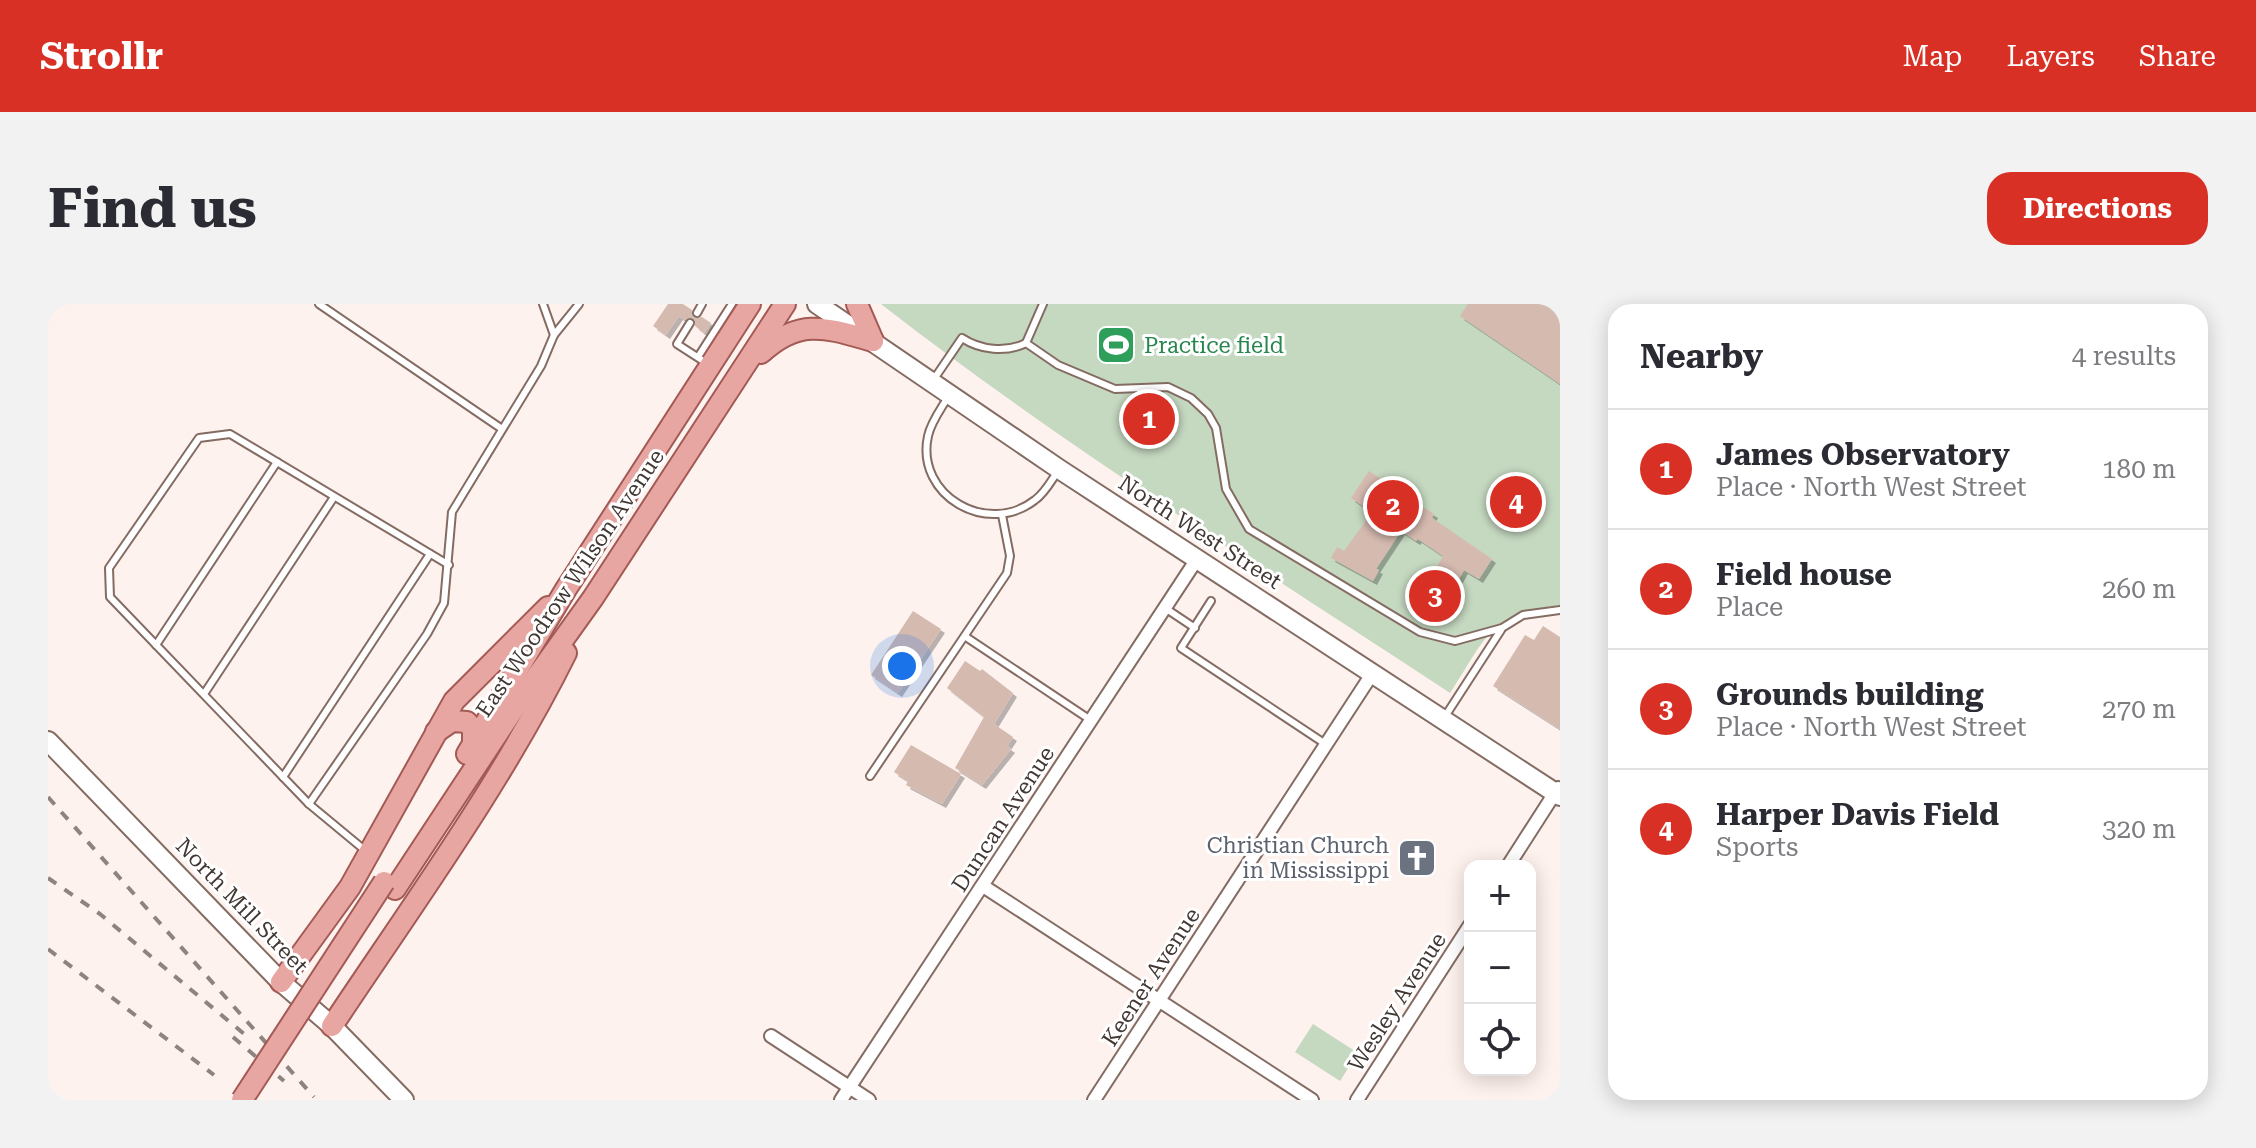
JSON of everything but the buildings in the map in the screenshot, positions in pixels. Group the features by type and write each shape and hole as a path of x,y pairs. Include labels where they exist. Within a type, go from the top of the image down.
{"main road":[{"name":"East Woodrow Wilson Avenue","path":"390,886 593,598 785,304"},
{"path":"857,304 873,341"},
{"name":"East Woodrow Wilson Avenue","path":"390,886 566,589 740,306"},
{"path":"741,372 776,339 807,328 823,327 873,341"},
{"path":"281,982 350,887 454,701 472,679 566,589"},
{"path":"332,1026 540,705 593,598"},
{"path":"436,732 452,721 467,722 473,729 473,744"},
{"path":"242,1100 390,886"},
{"path":"257,1100 390,886"}],"street":[{"name":"North West Street","path":"817,304 1059,469 1442,721 1558,792"},
{"name":"Duncan Avenue","path":"841,1100 1197,559"},
{"name":"Keener Avenue","path":"1094,1100 1372,674"},
{"name":"North Mill Street","path":"48,741 281,982 332,1026 404,1100"},
{"path":"1512,860 1558,792"},
{"path":"983,886 1312,1100"},
{"name":"Wesley Avenue","path":"1357,1100 1465,932"},
{"path":"771,1036 869,1100"}],"lane":[{"path":"319,304 502,429"},
{"path":"543,304 554,335"},
{"path":"309,804 427,634 444,603 452,512 541,366 554,335 579,304"},
{"path":"697,313 702,304"},
{"path":"932,382 962,338 984,348 1017,347 1026,343 1043,304"},
{"path":"690,323 677,344 705,361"},
{"path":"1026,343 1058,365 1115,389 1168,387 1191,398 1208,414 1216,428 1226,489 1249,529 1420,632 1455,641 1502,628 1523,615 1560,610"},
{"path":"950,394 927,437 931,475 946,495 961,507 1002,515 1033,503 1059,469"},
{"path":"367,852 309,804 110,597 109,568 199,438 230,434 449,565"},
{"path":"156,645 277,462"},
{"path":"204,694 334,497"},
{"path":"870,776 1009,569 1002,515"},
{"path":"283,777 430,554"},
{"path":"1211,601 1181,648 1327,745"},
{"path":"1165,608 1195,628"},
{"path":"1442,721 1502,628"},
{"path":"966,637 1092,721"}],"green space":[{"path":"881,304 1560,304 1560,605 1536,609 1503,622 1482,643 1450,693 1090,456"},
{"path":"1313,1024 1358,1053 1340,1081 1295,1052"}],"railway":[{"path":"48,797 314,1097"},
{"path":"48,878 100,914 249,1038"},
{"path":"48,949 214,1075"},
{"path":"233,1037 284,1081"}],"place":[{"name":"Practice field","path":"1116,345"},
{"name":"James Observatory","path":"1149,419"},
{"name":"Harper Davis Field","path":"1516,502"},
{"name":"Field house","path":"1393,506"},
{"name":"Grounds building","path":"1435,596"},
{"name":"Christian Church in Mississippi","path":"1417,858"}]}
